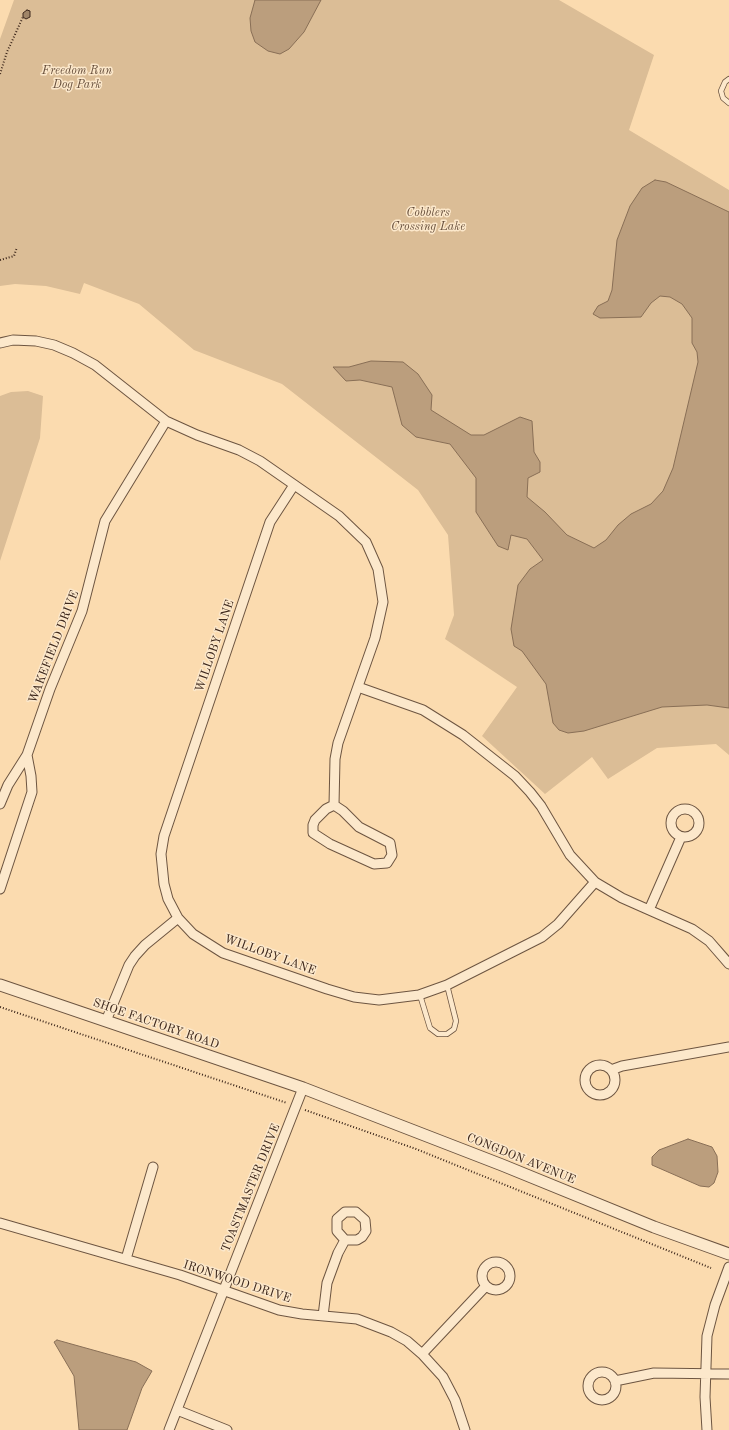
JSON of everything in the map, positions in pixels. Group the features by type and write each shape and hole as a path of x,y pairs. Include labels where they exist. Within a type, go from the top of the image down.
{"street":[{"path":"0,343 13,340 36,341 54,345 73,352 95,365 166,421 197,435 239,450 260,461 339,516 366,542 378,568 383,602 380,620 338,743 335,759 334,805"},
{"name":"WAKEFIELD DRIVE","path":"0,804 8,785 27,755 50,689 82,611 105,521 166,421"},
{"name":"WILLOBY LANE","path":"294,485 270,522 164,836 161,854 164,884 168,898 178,918 193,934 223,953 354,997 379,1000 420,995 447,985 542,937 558,924 595,882"},
{"path":"358,687 423,710 463,734 515,776 530,792 541,806 570,856 595,882 606,890 698,933 717,949 729,964"},
{"name":"WAKEFIELD DRIVE","path":"0,889 32,792 27,755"},
{"path":"334,805 343,811 359,827 390,843 392,854 387,863 374,864 330,844 313,833 315,820 326,809 334,805"},
{"path":"649,910 681,837"},
{"path":"106,1021 128,965 144,945 178,918"},
{"name":"SHOE FACTORY ROAD","path":"0,986 303,1088"},
{"path":"611,1070 622,1066 729,1047"},
{"name":"CONGDON AVENUE","path":"303,1088 502,1165 654,1227 729,1254"},
{"name":"TOASTMASTER DRIVE","path":"169,1430 303,1088"},
{"path":"126,1259 153,1168"},
{"name":"IRONWOOD DRIVE","path":"0,1222 126,1259 223,1290 279,1310 302,1314 357,1319 376,1325 407,1341 422,1354 443,1377 451,1390 465,1430"},
{"path":"323,1316 327,1282 345,1240"},
{"path":"707,1430 704,1374 706,1336 711,1317 729,1267"},
{"path":"422,1354 486,1286"},
{"path":"615,1381 654,1373 729,1374"},
{"path":"177,1410 227,1430"}],"lane":[{"path":"729,79 725,82 721,91 724,98 729,103"},
{"path":"420,995 430,1028 438,1034 447,1034 454,1029 456,1021 447,985"}],"path":[{"path":"0,74 7,52 23,17"},
{"path":"0,260 14,256 17,248"},
{"path":"0,1007 287,1103"},
{"path":"305,1110 416,1149 711,1268"}],"green space":[{"name":"Cobblers Crossing Lake","path":"14,0 559,0 654,55 629,130 729,190 729,755 716,744 657,748 608,779 592,757 545,794 482,736 517,687 445,639 454,615 448,535 418,490 282,384 194,350 139,304 84,283 80,294 46,286 15,284 0,286 0,39"},
{"path":"28,391 43,396 40,438 0,561 0,396 11,392"}],"shaded area":[{"path":"255,0 321,0 304,32 289,49 280,54 268,51 255,42 251,31 250,18"},
{"path":"655,180 666,182 729,212 729,708 707,705 662,707 584,731 568,733 559,730 553,723 546,684 522,651 514,646 511,629 518,585 530,569 543,560 527,539 511,535 508,550 498,546 476,512 476,478 450,444 416,437 402,425 392,387 360,380 346,381 333,367 349,367 371,361 403,362 418,374 432,395 431,410 471,435 484,435 520,417 532,421 534,452 540,462 540,472 528,478 527,497 545,512 567,535 594,548 606,540 618,525 631,514 651,504 663,491 673,468 698,362 697,352 692,343 692,318 682,304 670,297 660,296 651,303 641,317 600,318 593,314 598,306 608,301 612,290 617,240 630,206 642,188"},
{"path":"688,1139 712,1147 717,1156 718,1172 714,1183 709,1187 700,1186 652,1165 652,1157 659,1150"},
{"path":"57,1340 136,1362 152,1371 142,1388 127,1430 79,1430 74,1376 54,1342"}],"building":[{"path":"27,10 30,11 30,17 26,19 23,17 23,13"}],"park label":[{"name":"Freedom Run Dog Park","path":"77,78"}]}
